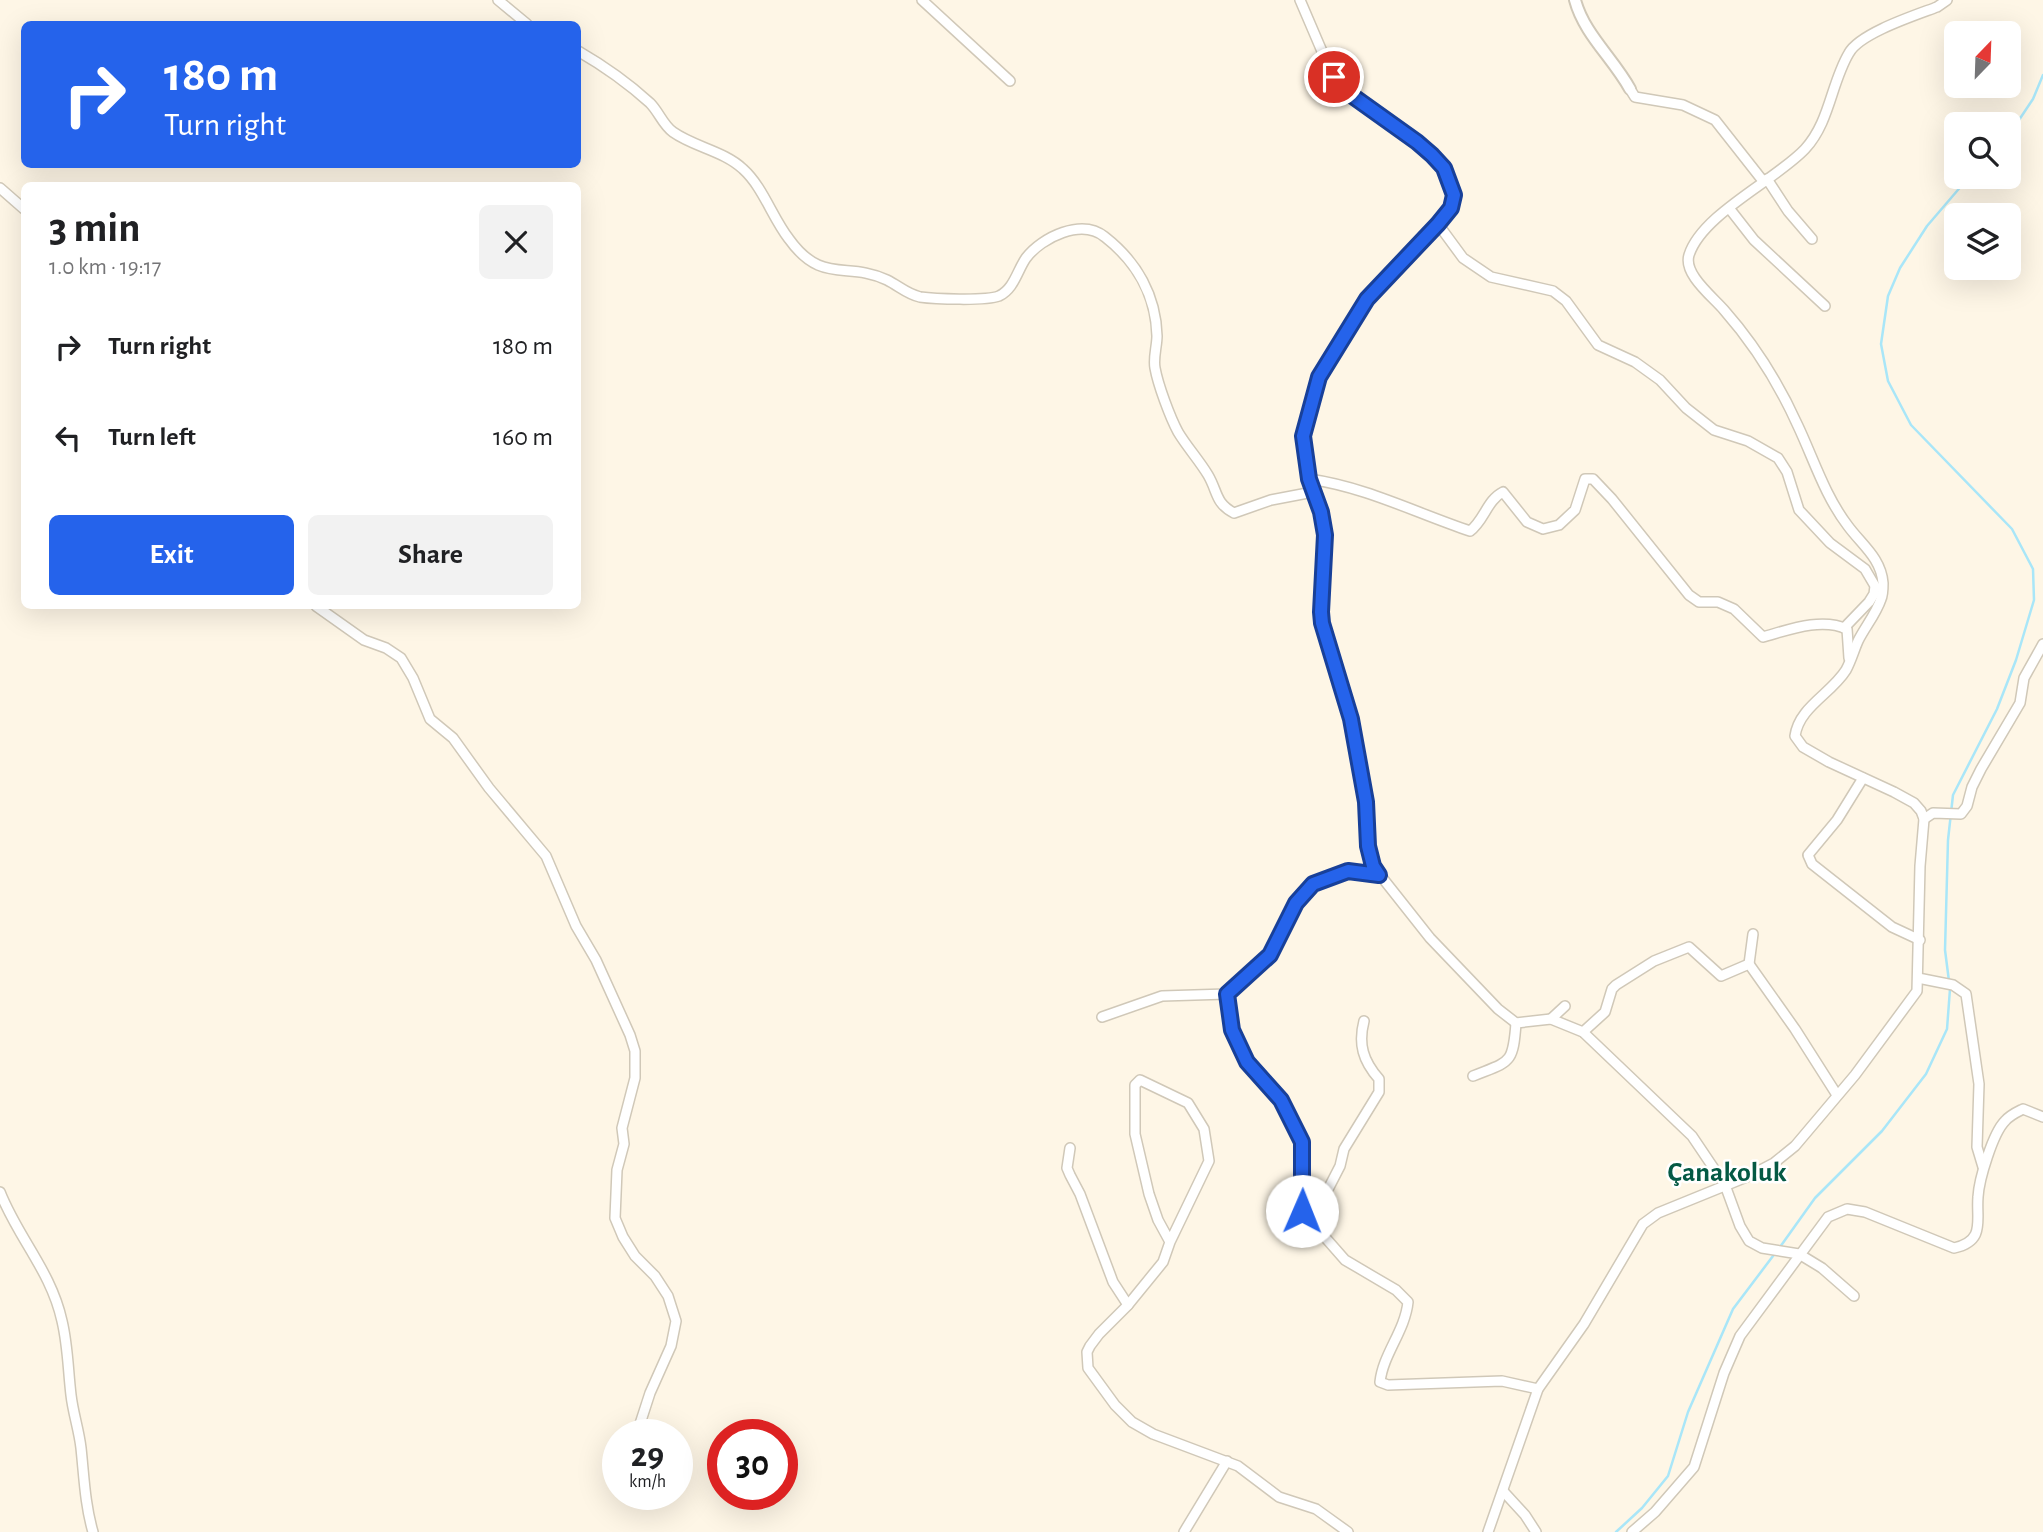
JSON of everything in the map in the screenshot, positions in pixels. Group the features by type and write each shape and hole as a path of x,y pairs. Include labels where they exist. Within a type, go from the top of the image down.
{"street":[{"path":"498,0 523,21"},
{"path":"922,0 1010,81"},
{"path":"1300,0 1334,77 1364,105 1417,142 1444,168 1454,195 1451,208 1438,224 1367,299 1319,377 1303,436 1309,479 1321,512 1325,535 1322,623 1351,719 1366,802 1368,846 1373,866 1430,937 1498,1009 1516,1023 1551,1019 1583,1032 1692,1136 1726,1185 1740,1226 1749,1241 1762,1248 1799,1254 1822,1268 1854,1296"},
{"path":"1575,0 1580,19 1606,52 1635,97 1683,105 1715,120 1812,239"},
{"path":"1488,1532 1538,1389 1584,1324 1643,1224 1658,1213 1774,1163 1795,1146 1855,1075 1917,992 1924,819 1914,803 1803,747 1795,736 1797,722 1846,670 1881,599 1883,585 1880,567 1866,545 1848,526 1821,481 1798,426 1755,350 1728,314 1695,278 1688,264 1689,254 1695,244 1715,219 1797,157 1815,138 1850,51 1869,35 1947,0"},
{"path":"581,53 617,75 652,106 670,130 743,168 788,238 799,252 819,267 862,273 887,280 907,293 922,297 998,297 1010,288 1027,257 1046,240 1079,230 1090,230 1104,236 1134,267 1147,287 1156,312 1154,366 1178,431 1209,477 1221,506 1234,513 1271,499 1313,492"},
{"path":"0,188 21,206"},
{"path":"1729,208 1763,250 1825,306"},
{"path":"1438,224 1463,258 1491,277 1553,291 1566,301 1598,345 1634,362 1660,380 1686,408 1714,430 1748,441 1778,458 1787,472 1799,510 1830,543 1866,569 1875,586 1869,602 1844,628"},
{"path":"1309,479 1337,483 1365,492 1469,531 1477,526 1494,496 1503,492 1527,522 1543,529 1559,525 1575,510 1585,479 1593,479 1689,595 1699,602 1718,603 1734,609 1763,637 1800,626 1840,626 1847,629 1849,662"},
{"path":"320,609 364,639 401,658 413,678 430,719 453,738 489,788 546,856 576,926 596,960 630,1035 635,1052 635,1078 622,1128 624,1144 617,1170 615,1217 635,1256 655,1276 668,1296 676,1321 671,1346 650,1393 644,1419"},
{"path":"1924,819 1933,813 1961,814 1967,806 1981,769 2020,703 2024,678 2043,644"},
{"path":"1863,778 1838,820 1808,855 1812,864 1892,927 1920,940"},
{"path":"1102,1017 1162,996 1227,994 1270,955 1296,903 1313,884 1348,871 1379,875"},
{"path":"1753,934 1749,964 1837,1095"},
{"path":"1583,1032 1605,1012 1612,989 1616,985 1654,961 1689,947 1721,976 1749,964"},
{"path":"1918,978 1953,985 1966,993 1979,1084 1977,1147 1983,1167"},
{"path":"1227,994 1232,1030 1247,1062 1281,1100 1302,1142 1302,1211 1345,1259 1396,1290 1408,1302 1407,1314 1381,1368 1380,1382 1388,1385 1502,1381 1538,1389"},
{"path":"1551,1019 1566,1006"},
{"path":"1309,1219 1340,1166 1344,1149 1379,1092 1379,1079 1368,1067 1361,1048 1364,1021"},
{"path":"1473,1076 1505,1064 1512,1055 1516,1023"},
{"path":"1170,1242 1157,1220 1135,1134 1135,1085 1140,1080 1188,1103 1204,1129 1209,1161 1163,1262 1090,1346 1087,1352 1088,1368 1115,1405 1132,1422 1153,1434 1238,1466 1279,1497 1316,1509 1348,1532"},
{"path":"1632,1532 1655,1512 1694,1467 1724,1373 1740,1336 1828,1217 1847,1209 1865,1212 1954,1248 1966,1245 1976,1233 1980,1220 1978,1198 1983,1167 2003,1122 2024,1110 2043,1117"},
{"path":"1069,1148 1070,1175 1080,1194 1113,1282 1128,1305"},
{"path":"0,1192 8,1212 43,1268 62,1318 68,1350 71,1396 81,1443 88,1515 93,1532"},
{"path":"1184,1532 1227,1461"},
{"path":"1503,1491 1536,1532"}],"waterway":[{"path":"2021,117 2033,99 2043,75"},
{"path":"1780,1247 1815,1198 1882,1131 1926,1074 1947,1029 1950,989 1945,950 1948,840 1953,795 1997,709 2016,660 2034,600 2033,569 2012,529 1911,425 1888,381 1881,344 1888,296 1900,268 1927,226 1959,189"},
{"path":"1616,1532 1642,1508 1668,1476 1688,1412 1733,1309 1776,1252"}],"district":[{"name":"Çanakoluk","path":"1727,1171"}],"route":[{"path":"1302,1211 1302,1142 1281,1100 1247,1062 1232,1030 1227,994 1270,955 1296,903 1313,884 1348,871 1379,875 1373,866 1368,846 1366,802 1351,719 1322,623 1325,535 1321,512 1309,479 1303,436 1319,377 1367,299 1438,224 1451,208 1454,195 1444,168 1432,155 1374,113 1334,77"}]}
